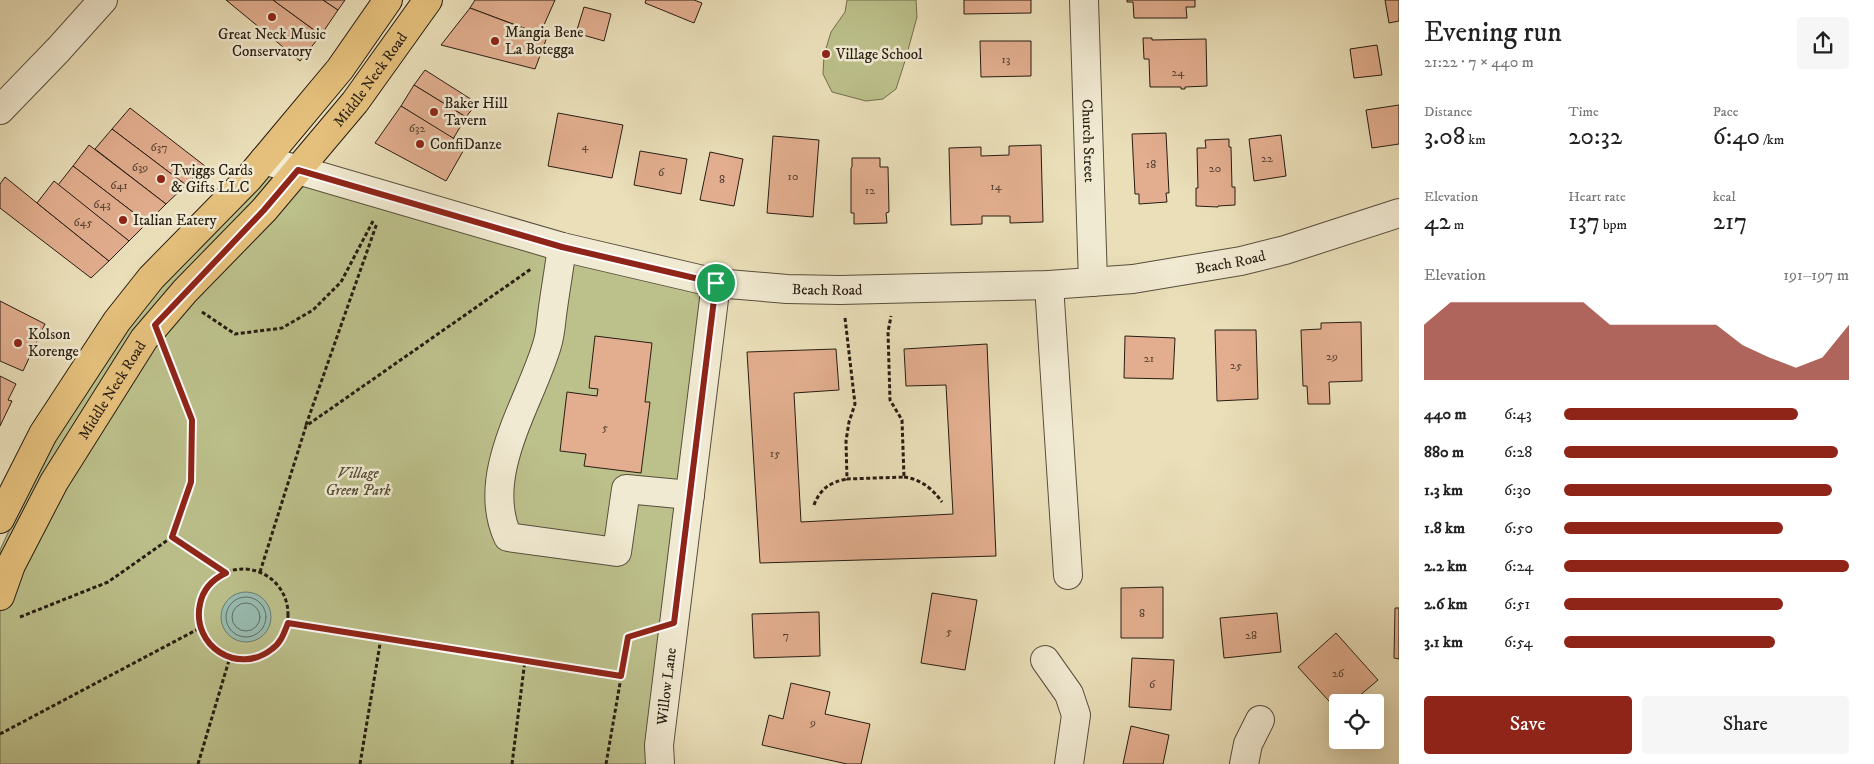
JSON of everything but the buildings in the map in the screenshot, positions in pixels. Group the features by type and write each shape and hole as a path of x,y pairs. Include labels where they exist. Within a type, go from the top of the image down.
{"main road":[{"name":"Middle Neck Road","path":"0,519 43,434 117,321 151,278 248,179 340,69 388,0"},
{"name":"Middle Neck Road","path":"0,596 11,565 54,482 155,325 185,291 264,210 298,170 355,102 428,0"}],"street":[{"path":"0,110 103,0"},
{"name":"Church Street","path":"1084,0 1093,282"},
{"name":"Beach Road","path":"264,160 562,247 716,283 787,289 840,290 1049,285 1133,279 1241,261 1284,250 1399,213"},
{"path":"562,247 548,344 516,422 499,485 501,522 508,536 617,552 626,489 690,496"},
{"name":"Willow Lane","path":"660,764 659,745 716,283"},
{"path":"1049,285 1068,575"},
{"path":"1045,660 1069,694 1076,715 1069,764"},
{"path":"1244,764 1248,744 1260,720"}],"path":[{"path":"185,291 200,311 234,334 282,328 314,310 341,282 387,196"},
{"path":"260,572 306,426 387,196"},
{"path":"306,426 562,247"},
{"path":"892,313 888,332 890,400 902,420 904,477"},
{"path":"845,315 855,404 849,422 846,441 847,479"},
{"path":"16,618 108,582 172,537 191,482 192,420 155,325"},
{"path":"814,505 820,492 835,481 904,477 914,478 924,484 937,494 942,502"},
{"path":"172,537 226,573"},
{"path":"246,569 260,572 271,578 280,587 286,598 289,610 288,623 283,637 273,649 260,656 245,660 230,657 217,651 207,641 200,628 198,614 201,600 208,586 226,573 246,569"},
{"path":"288,623 621,676"},
{"path":"606,764 628,637 674,623"},
{"path":"0,734 200,628"},
{"path":"360,764 381,638"},
{"path":"198,764 230,657"},
{"path":"512,764 526,660"}],"green space":[{"path":"847,0 916,0 917,17 896,89 883,99 866,101 832,92 823,74 824,55 831,32 845,12"},
{"name":"Village Green Park","path":"277,164 717,279 660,764 0,764 0,550 36,473 127,315"}],"water":[{"path":"241,592 251,592 264,599 271,612 271,622 264,635 251,642 241,642 232,638 225,631 221,622 221,612 225,603 232,596"}],"place":[{"name":"Great Neck Music Conservatory","path":"272,17"},
{"name":"Mangia Bene La Botegga","path":"495,41"},
{"name":"Village School","path":"826,54"},
{"name":"Baker Hill Tavern","path":"434,112"},
{"name":"ConfiDanze","path":"420,144"},
{"name":"Twiggs Cards & Gifts LLC","path":"161,179"},
{"name":"Italian Eatery","path":"123,220"},
{"name":"Kolson Korenge","path":"18,343"}],"route":[{"path":"298,170 562,247 716,283 674,623 628,637 621,676 288,623 283,637 273,649 260,656 245,660 230,657 217,651 207,641 200,628 198,614 201,600 208,586 226,573 172,537 191,482 192,420 155,325 185,291 264,210 298,170"}]}
